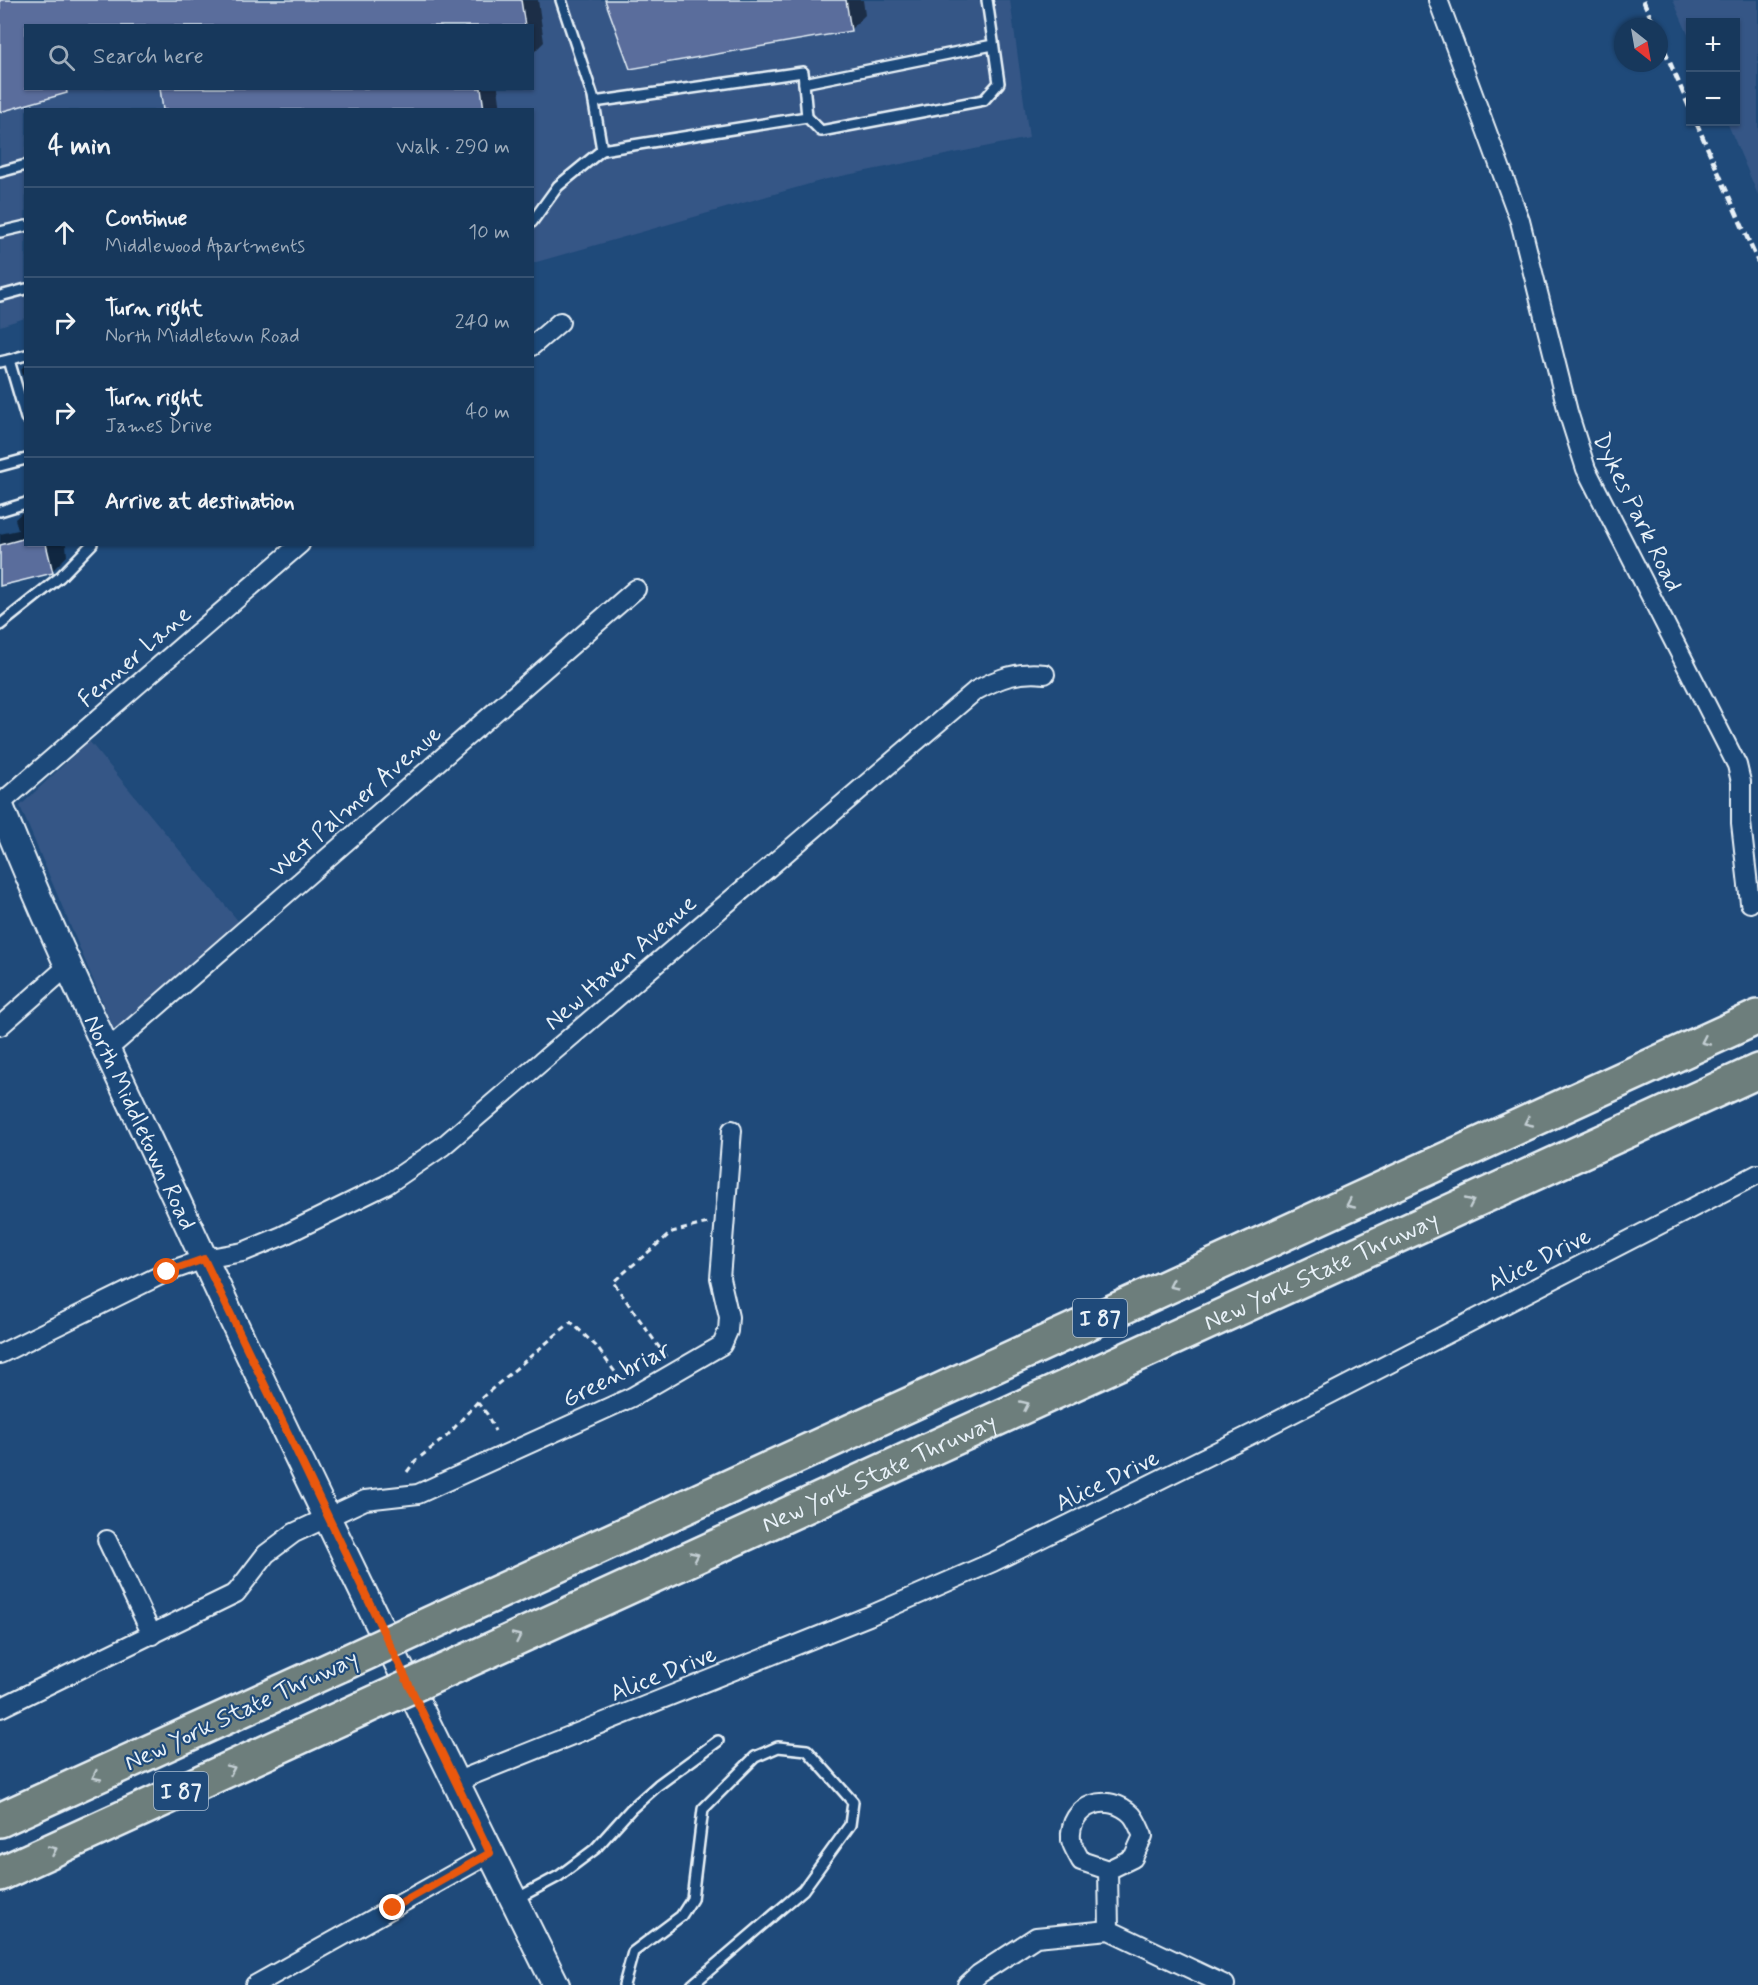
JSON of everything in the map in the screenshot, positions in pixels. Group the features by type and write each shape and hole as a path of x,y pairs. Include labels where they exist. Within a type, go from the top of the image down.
{"highway":[{"name":"New York State Thruway","path":"0,1820 1758,1017"},
{"name":"New York State Thruway","path":"0,1874 1758,1071"}],"street":[{"name":"Dykes Park Road","path":"1438,0 1521,221 1568,412 1586,469 1737,765 1741,782 1742,823 1750,903"},
{"path":"534,344 560,322"},
{"name":"Fenner Lane","path":"0,805 298,546"},
{"name":"West Palmer Avenue","path":"107,1050 636,589"},
{"name":"New Haven Avenue","path":"0,1354 167,1272 204,1259 243,1252 282,1236 386,1185 443,1146 975,690 1003,675 1025,672 1045,674"},
{"name":"North Middletown Road","path":"0,805 32,886 204,1259 327,1518 556,1985"},
{"path":"0,1026 68,966"},
{"name":"Greenbriar","path":"0,1708 237,1593 266,1554 278,1543 327,1518 365,1500 418,1494 632,1397 722,1344 728,1331 729,1317 720,1278 732,1130"},
{"name":"Alice Drive","path":"455,1782 869,1616 993,1562 1262,1429 1758,1174"},
{"path":"107,1540 152,1635"},
{"path":"255,1985 490,1853"},
{"path":"1108,1870 1108,1930"},
{"path":"967,1985 979,1974 1036,1937 1108,1930 1225,1985"}],"lane":[{"path":"561,0 594,102 602,150"},
{"path":"594,102 803,72 807,117 821,131 984,100 999,83 987,0"},
{"path":"804,83 993,45"},
{"path":"534,219 558,186 602,150 807,117"},
{"path":"0,172 24,166"},
{"path":"0,232 24,226"},
{"path":"0,296 24,290"},
{"path":"24,356 5,361 24,413"},
{"path":"0,466 24,460"},
{"path":"0,511 24,504"},
{"path":"0,625 60,577 90,546"},
{"path":"514,1900 559,1876 595,1849 631,1809 658,1785 718,1741"},
{"path":"624,1985 633,1952 681,1916 692,1899 703,1809 755,1757 778,1747 807,1750 853,1802 850,1825 803,1890 692,1985"}],"path":[{"path":"675,1372 613,1282 672,1232 694,1224 724,1221"},
{"path":"407,1472 415,1461 447,1436 477,1402 530,1354 572,1322 596,1347 632,1397"},
{"path":"477,1402 487,1414 495,1431"}],"shaded area":[{"path":"0,0 1010,0 1029,138 827,179 534,263 534,108 24,108 24,318 0,326"},
{"path":"1673,0 1758,0 1758,195 1729,126 1740,126 1740,18 1686,18 1686,30"},
{"path":"89,741 239,922 115,1032 20,806"}],"building":[{"path":"0,0 521,0 525,24 24,24 24,90 66,90 67,93 0,112"},
{"path":"605,0 846,0 851,31 630,69"},
{"path":"160,90 481,90 484,108 163,108"},
{"path":"24,539 24,546 46,546 53,573 0,586 0,545"}],"railway":[{"path":"1643,0 1651,18"},
{"path":"1668,58 1686,100"},
{"path":"1698,126 1758,262"}],"route":[{"path":"167,1272 204,1259 490,1853 393,1908"}]}
